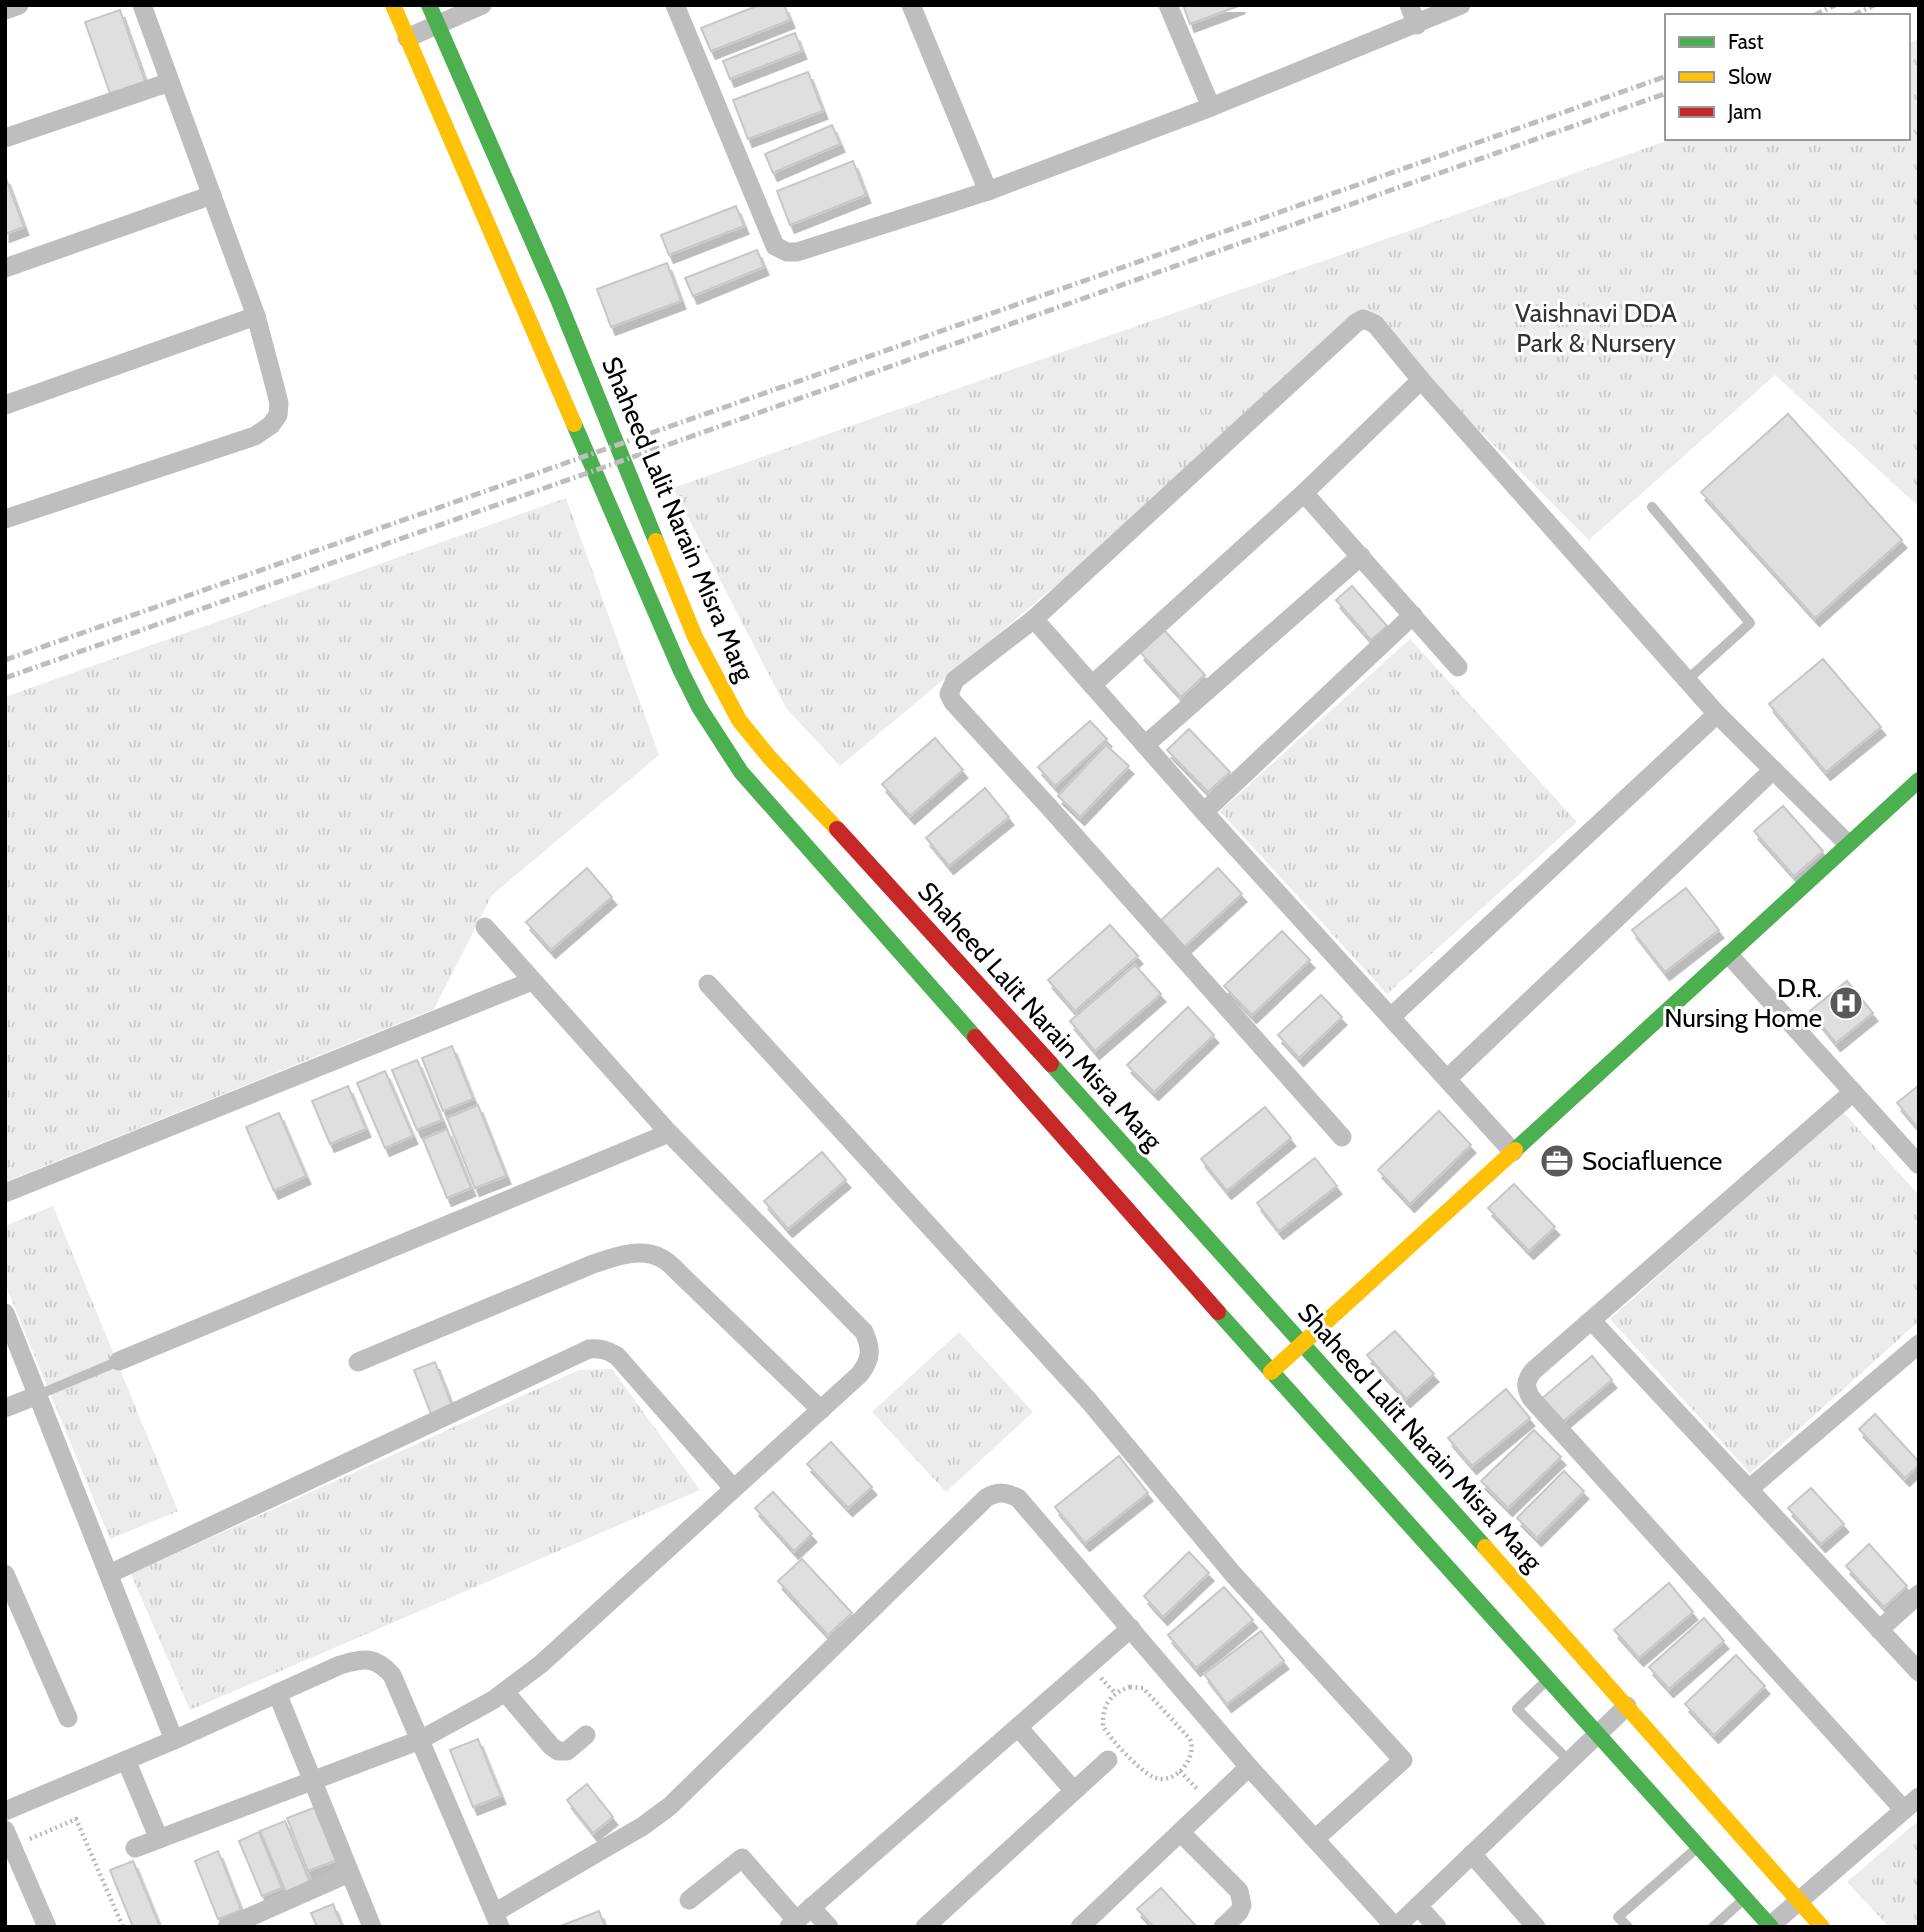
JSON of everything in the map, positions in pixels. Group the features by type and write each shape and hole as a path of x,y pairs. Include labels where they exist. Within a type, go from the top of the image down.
{"street":[{"path":"5,10 19,5"},
{"path":"5,519 255,436 271,425 278,415 279,404 256,316 142,5"},
{"name":"Shaheed Lalit Narain Misra Marg","path":"393,5 681,671 715,734 741,772 1271,1372 1770,1926"},
{"name":"Shaheed Lalit Narain Misra Marg","path":"429,5 557,297 695,637 739,720 769,757 869,863 1304,1343 1822,1927"},
{"path":"407,38 482,5"},
{"path":"675,5 775,246 787,253 988,191 1211,107 1461,5"},
{"path":"911,5 988,191"},
{"path":"1168,5 1211,107"},
{"path":"1409,5 1417,24"},
{"path":"5,138 170,82"},
{"path":"5,268 212,195"},
{"path":"5,405 256,316"},
{"path":"1342,1137 953,702 949,694 955,680 1034,618 1356,323 1363,319 1375,324 1421,380 1717,714 1847,843"},
{"path":"1092,685 1304,493 1421,380"},
{"path":"1304,493 1458,667"},
{"path":"1145,745 1361,556"},
{"path":"1204,812 1413,615"},
{"path":"1034,618 1204,812 1513,1152"},
{"path":"1391,1017 1717,714"},
{"path":"1447,1079 1773,770"},
{"path":"1271,1372 1919,779"},
{"path":"135,1848 420,1740 505,1692 541,1664 867,1365 869,1343 864,1332 668,1133 485,927"},
{"path":"1729,955 1919,1165"},
{"path":"5,1193 532,981"},
{"path":"708,984 1089,1401 1233,1574 1403,1760 1315,1839"},
{"path":"1770,1926 1912,1804 1531,1398 1526,1389 1527,1379 1533,1371 1853,1092"},
{"path":"119,1362 668,1133"},
{"path":"358,1362 593,1264 622,1255 644,1253 662,1258 680,1273 821,1410"},
{"path":"5,1313 174,1740"},
{"path":"1592,1321 1919,1672"},
{"path":"1749,1489 1919,1344"},
{"path":"109,1574 589,1349 607,1350 617,1356 733,1488"},
{"path":"5,1408 38,1395"},
{"path":"5,1811 174,1740 340,1665 372,1660 382,1664 392,1675 497,1920 670,1806 995,1492 1008,1493 1018,1498 1249,1767 1396,1927 1627,1706"},
{"path":"5,1574 68,1718"},
{"path":"1879,1630 1919,1594"},
{"path":"799,1918 1131,1628"},
{"path":"505,1692 558,1751 567,1751 586,1735"},
{"path":"277,1693 372,1927"},
{"path":"1018,1727 1074,1791"},
{"path":"925,1927 1108,1759"},
{"path":"126,1760 159,1839"},
{"path":"1080,1927 1249,1767"},
{"path":"5,1830 47,1927"},
{"path":"1181,1832 1239,1891 1242,1905 1239,1912 1223,1927"},
{"path":"1472,1854 1536,1927"},
{"path":"689,1900 742,1858 799,1918 829,1927"},
{"path":"227,1927 349,1873"},
{"path":"1418,1906 1437,1927"}],"lane":[{"path":"1652,507 1750,623 1687,680"},
{"path":"38,1395 119,1362"},
{"path":"1548,1679 1517,1709 1569,1761"},
{"path":"1628,1927 1618,1917 1698,1847"},
{"path":"1713,1927 1745,1898"}],"path":[{"path":"1130,1687 1143,1688 1190,1739 1193,1749 1181,1771 1166,1778 1152,1777 1107,1732 1103,1726 1104,1713 1115,1692 1130,1687"},
{"path":"56,1827 76,1819 123,1927"}],"green space":[{"name":"Vaishnavi DDA Park & Nursery","path":"1919,39 1919,507 1775,375 1589,540 1371,322 840,766 786,708 673,488 1669,140 1910,140 1910,42"},
{"path":"566,498 659,755 492,895 434,1009 5,1182 5,697"},
{"path":"1410,639 1577,822 1387,994 1220,811"},
{"path":"1842,1111 1919,1195 1919,1321 1750,1473 1610,1319"},
{"path":"53,1206 178,1511 110,1539 5,1284 5,1226"},
{"path":"959,1332 1033,1412 946,1492 872,1412"},
{"path":"612,1369 700,1490 190,1710 131,1574 579,1370"},
{"path":"1919,1820 1919,1927 1889,1927 1847,1882"}],"building":[{"path":"759,5 784,5 790,20 711,51 701,28"},
{"path":"1183,5 1241,5 1190,24"},
{"path":"120,10 147,87 112,99 85,22"},
{"path":"795,33 802,51 730,79 723,61"},
{"path":"808,72 823,111 748,139 733,100"},
{"path":"832,125 840,144 773,173 765,154"},
{"path":"853,161 866,195 790,225 777,191"},
{"path":"5,176 24,227 5,234"},
{"path":"736,206 744,226 669,255 661,235"},
{"path":"757,250 764,267 693,296 685,278"},
{"path":"667,263 681,301 611,327 597,289"},
{"path":"1788,414 1902,540 1815,618 1701,492"},
{"path":"1352,586 1387,626 1371,640 1336,600"},
{"path":"1164,630 1205,675 1181,697 1140,652"},
{"path":"1823,659 1881,727 1826,772 1769,704"},
{"path":"1090,721 1107,739 1055,786 1038,767"},
{"path":"1189,729 1230,772 1208,792 1167,750"},
{"path":"935,738 963,770 910,816 882,784"},
{"path":"1106,745 1129,766 1080,817 1058,796"},
{"path":"985,788 1009,817 949,866 926,838"},
{"path":"1783,806 1823,851 1794,876 1754,831"},
{"path":"587,868 612,897 551,950 526,922"},
{"path":"1218,868 1242,894 1184,947 1160,921"},
{"path":"1686,888 1719,930 1665,972 1632,930"},
{"path":"1110,925 1138,956 1075,1011 1048,980"},
{"path":"1282,931 1310,960 1252,1015 1224,986"},
{"path":"1135,965 1161,994 1095,1051 1070,1021"},
{"path":"1847,981 1873,1013 1836,1043 1810,1011"},
{"path":"1321,995 1342,1017 1299,1058 1278,1035"},
{"path":"1188,1007 1214,1035 1154,1092 1127,1065"},
{"path":"452,1046 473,1099 443,1111 422,1058"},
{"path":"417,1060 442,1120 417,1130 392,1070"},
{"path":"385,1071 413,1136 385,1148 357,1083"},
{"path":"1919,1085 1919,1129 1897,1103"},
{"path":"348,1086 366,1129 330,1144 312,1101"},
{"path":"478,1105 506,1176 475,1188 447,1118"},
{"path":"1265,1107 1291,1138 1227,1191 1201,1159"},
{"path":"1439,1111 1471,1145 1410,1204 1378,1170"},
{"path":"279,1113 306,1176 274,1191 246,1127"},
{"path":"447,1129 471,1188 447,1198 423,1139"},
{"path":"822,1152 846,1180 788,1229 764,1201"},
{"path":"1315,1158 1337,1186 1279,1231 1257,1203"},
{"path":"1514,1184 1555,1227 1529,1251 1488,1208"},
{"path":"1395,1331 1434,1374 1406,1399 1367,1355"},
{"path":"1592,1356 1612,1380 1560,1424 1540,1400"},
{"path":"435,1362 454,1411 433,1419 414,1370"},
{"path":"1506,1389 1530,1418 1472,1466 1448,1438"},
{"path":"1875,1414 1919,1462 1905,1478 1859,1429"},
{"path":"1534,1430 1561,1457 1508,1508 1481,1481"},
{"path":"831,1442 872,1487 848,1508 807,1464"},
{"path":"1119,1456 1148,1493 1085,1543 1055,1507"},
{"path":"1564,1471 1584,1491 1537,1538 1517,1518"},
{"path":"1811,1488 1844,1524 1821,1544 1788,1508"},
{"path":"773,1492 812,1534 794,1551 755,1508"},
{"path":"1869,1544 1907,1586 1884,1607 1846,1566"},
{"path":"1189,1552 1209,1573 1163,1617 1144,1596"},
{"path":"802,1559 852,1613 828,1635 778,1581"},
{"path":"1669,1583 1693,1612 1639,1658 1614,1630"},
{"path":"1224,1587 1253,1620 1196,1668 1168,1635"},
{"path":"1704,1618 1724,1641 1669,1689 1649,1667"},
{"path":"1261,1631 1284,1661 1227,1704 1204,1674"},
{"path":"1736,1655 1765,1686 1714,1735 1685,1704"},
{"path":"478,1739 501,1796 473,1807 450,1750"},
{"path":"587,1784 613,1817 593,1833 567,1800"},
{"path":"316,1807 337,1860 308,1871 287,1818"},
{"path":"285,1821 310,1882 286,1892 260,1831"},
{"path":"259,1832 282,1888 262,1896 239,1841"},
{"path":"218,1851 241,1910 218,1919 195,1861"},
{"path":"133,1861 160,1927 133,1927 110,1870"},
{"path":"1161,1888 1197,1927 1154,1927 1137,1909"},
{"path":"333,1904 342,1927 317,1927 311,1913"},
{"path":"599,1911 605,1927 558,1927"}],"railway":[{"path":"1817,14 1835,5"},
{"path":"1856,14 1874,5"},
{"path":"5,660 1665,77"},
{"path":"5,678 1665,94"}],"traffic: fast":[{"path":"429,5 557,297 656,541"},
{"path":"574,424 681,671 699,707 741,772 975,1037"},
{"path":"1515,1150 1919,780"},
{"path":"1051,1064 1485,1547"},
{"path":"1218,1312 1771,1927"}],"traffic: slow":[{"path":"393,5 574,424"},
{"path":"656,541 695,637 739,720 769,757 837,829"},
{"path":"1271,1372 1515,1150"},
{"path":"1485,1547 1822,1927"}],"traffic: jam":[{"path":"837,829 1051,1064"},
{"path":"975,1037 1218,1312"}],"place":[{"name":"D.R. Nursing Home","path":"1846,1003"},
{"name":"Sociafluence","path":"1557,1161"}]}
